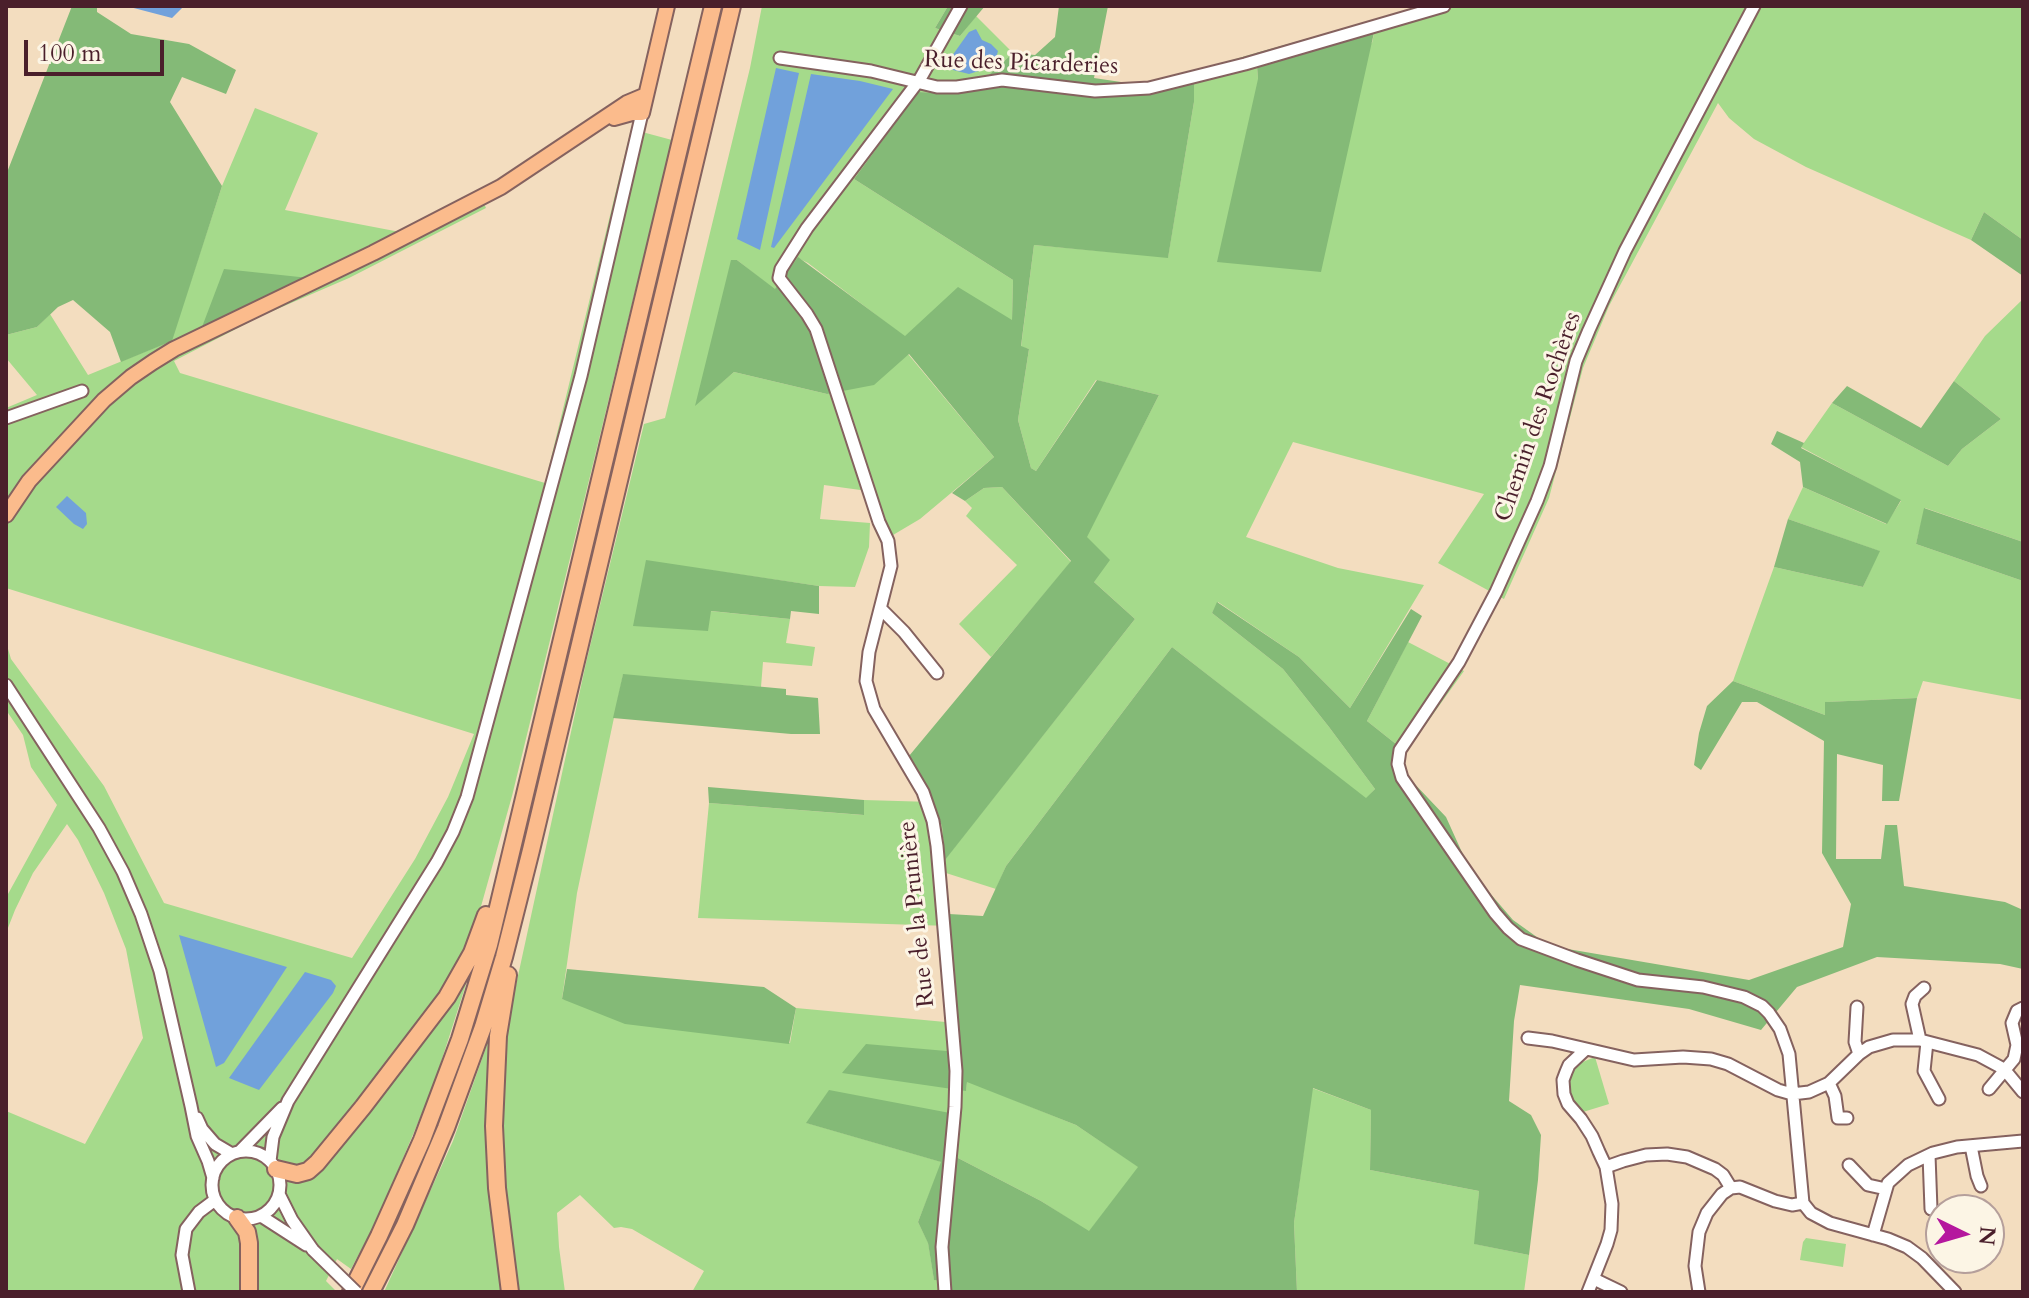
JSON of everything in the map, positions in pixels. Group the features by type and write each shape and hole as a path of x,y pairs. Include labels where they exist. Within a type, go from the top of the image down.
{"highway":[{"path":"353,1292 402,1186 451,1064 485,958 713,6"},
{"path":"371,1292 405,1225 446,1128 483,1027 513,923 732,6"},
{"path":"273,1165 297,1174 308,1171 317,1163 447,997 472,953 485,920 500,864 513,847"},
{"path":"510,1292 497,1188 494,1099 501,1013 516,940 513,923"},
{"path":"237,1218 247,1232 249,1243 249,1292"}],"main road":[{"path":"602,121 642,113 667,6"},
{"path":"6,515 29,481 104,400 131,377 174,349 386,247 501,187 627,103 646,95"}],"street":[{"path":"916,83 961,6"},
{"name":"Rue des Picarderies","path":"780,58 871,71 937,87 1002,80 1095,91 1149,88 1245,64 1444,6"},
{"name":"Chemin des Rochères","path":"1754,6 1625,251 1589,330 1576,361 1550,466 1501,583 1459,662 1400,750 1398,764 1402,778 1495,913 1514,934 1529,943 1638,980 1703,987 1744,997 1762,1006 1773,1018 1785,1041 1792,1094"},
{"name":"Rue de la Prunière","path":"916,83 807,228 781,269 779,278 816,329 879,522 888,541 891,566 869,652 866,681 874,709 923,792 933,821 937,846 956,1071 942,1247 945,1292"},
{"path":"288,1101 236,1153 216,1168 212,1189 215,1200 228,1214 245,1219 261,1216 275,1203 280,1185 273,1165 273,1137 288,1101 437,862 467,797 581,376 642,113"},
{"path":"6,418 82,391"},
{"path":"881,609 937,673"},
{"path":"6,685 99,828 141,914 160,971 197,1136 213,1178"},
{"path":"1924,988 1912,1004 1924,1041 1924,1071 1939,1099"},
{"path":"1857,1007 1855,1042 1859,1054"},
{"path":"1989,1089 2014,1059 2017,1045 2012,1023 2017,1011 2023,1008"},
{"path":"1528,1038 1634,1060 1711,1059 1792,1094 1809,1092 1829,1083 1869,1047 1893,1040 1924,1041 1978,1055 2004,1069 2023,1092"},
{"path":"1586,1049 1569,1065 1563,1080 1564,1094 1592,1136 1606,1167 1612,1204 1611,1230 1588,1292"},
{"path":"1829,1083 1835,1096 1838,1118 1847,1118"},
{"path":"1792,1094 1803,1203 1811,1213 1830,1223 1907,1247 1955,1292"},
{"path":"191,1106 202,1129 215,1144 236,1153 251,1151 273,1165"},
{"path":"1873,1235 1888,1183 1908,1165 1943,1150 2023,1141"},
{"path":"1971,1146 1981,1186"},
{"path":"1606,1167 1646,1155 1676,1155 1715,1169 1731,1188"},
{"path":"1929,1155 1930,1194"},
{"path":"1849,1165 1868,1185 1886,1189"},
{"path":"1699,1292 1695,1266 1699,1232 1707,1213 1722,1194 1740,1187 1775,1201 1792,1205 1803,1203"},
{"path":"279,1194 313,1250 353,1292"},
{"path":"189,1292 182,1255 186,1229 199,1212 215,1200"},
{"path":"261,1216 313,1250"},
{"path":"1594,1279 1621,1292"}],"green space":[{"path":"72,6 97,6 97,12 131,34 189,44 236,70 226,94 182,77 170,102 222,186 172,341 121,362 110,332 73,300 58,307 37,327 6,335 6,175"},
{"path":"762,6 948,6 935,28 960,36 976,16 1013,53 971,91 918,92 854,179 1013,280 1012,321 905,337 798,258 775,290 737,260 696,404 734,372 827,394 908,354 994,457 920,519 893,535 881,514 875,492 824,485 820,519 870,523 869,547 855,587 819,586 646,561 710,611 790,619 786,643 815,647 812,666 763,662 761,687 623,675 577,893 562,999 790,1043 796,1008 956,1023 951,1087 966,1090 967,1081 1076,1125 1139,1167 1089,1232 1041,1201 958,1158 946,1155 829,1091 807,1123 942,1162 918,1222 928,1242 934,1279 951,1281 951,1292 692,1292 704,1271 632,1229 614,1228 580,1195 557,1213 565,1292 384,1292 453,1141 495,1022 511,1008 586,663 644,424 665,418 750,68"},
{"path":"948,6 985,6 960,36 935,28"},
{"path":"1059,6 1108,6 1094,78 1157,82 1194,71 1194,102 1168,258 1034,245 1021,346 1029,349 1018,420 1031,468 1036,471 1097,380 1159,395 1087,537 1110,560 1094,582 1135,619 945,860 942,826 909,756 1071,561 1002,487 984,488 965,501 952,493 994,457 909,354 874,385 827,394 734,372 695,406 731,260 737,260 775,289 798,257 905,336 958,287 1012,320 1013,280 854,179 918,92 971,91 1013,53 1035,55 1055,37"},
{"path":"1420,6 2023,6 2023,240 1984,212 1971,240 1806,167 1754,139 1729,118 1718,103 1609,306 1583,368 1549,498 1504,599 1438,563 1484,494 1293,442 1246,537 1338,568 1424,585 1350,708 1299,657 1218,602 1212,613 1283,669 1375,789 1366,799 1172,647 1006,866 996,889 946,873 950,926 698,918 709,803 863,815 864,800 932,802 942,826 945,859 1135,619 1093,581 1086,537 1159,395 1096,380 1036,471 1031,468 1018,420 1029,349 1021,347 1034,245 1168,257 1194,102 1194,71 1256,53 1258,79 1372,43 1377,19"},
{"path":"1377,19 1321,272 1217,262 1258,79 1256,53"},
{"path":"255,108 318,133 285,210 400,232 478,191 486,208 349,278 261,316 174,361 180,373 545,483 631,129 672,140 512,796 480,910 457,965 469,975 433,1087 377,1220 351,1269 337,1259 326,1281 337,1292 6,1292 6,1111 85,1144 143,1038 126,949 104,893 67,824 33,873 6,933 6,899 57,805 31,767 23,735 6,710 6,642 11,659 104,786 164,903 352,958 415,859 448,797 474,734 6,588 6,408 37,395 6,358 6,335 37,327 50,314 88,375 171,341 222,186"},
{"path":"1984,212 2023,240 2023,276 1971,240"},
{"path":"224,269 309,278 202,327"},
{"path":"2023,299 2023,542 1925,508 1916,544 2023,581 2023,700 1923,681 1917,698 1826,702 1825,715 1733,681 1774,567 1863,587 1879,551 1788,519 1803,487 1886,524 1901,501 1801,447 1832,403 1948,466 1962,449 2001,419 1954,381 1985,336"},
{"path":"1954,381 2001,419 1962,449 1948,466 1832,403 1847,386 1921,428"},
{"path":"1777,431 1804,443 1801,448 1901,500 1887,524 1803,487 1800,462 1771,444"},
{"path":"1002,487 1071,562 991,657 959,624 1017,565 966,516 972,508 965,501 984,488"},
{"path":"1924,508 2023,542 2023,581 1916,544"},
{"path":"1788,519 1880,551 1863,587 1774,567"},
{"path":"646,560 819,586 819,614 791,611 790,619 711,611 708,631 633,626"},
{"path":"1217,602 1299,657 1350,708 1411,609 1422,616 1367,721 1406,752 1404,764 1410,779 1446,817 1470,870 1513,920 1556,947 1749,980 1843,947 1851,904 1822,853 1824,741 1757,702 1742,702 1701,770 1694,765 1707,706 1733,681 1825,715 1825,702 1917,698 1899,801 1882,801 1883,765 1837,754 1836,859 1881,859 1885,825 1897,825 1904,886 2005,902 2023,910 2023,969 2000,964 1877,957 1797,987 1761,1030 1689,1009 1520,985 1514,1021 1509,1101 1531,1115 1541,1135 1529,1255 1474,1244 1479,1191 1370,1170 1371,1110 1313,1088 1294,1223 1297,1292 951,1292 950,1281 934,1280 928,1243 918,1222 941,1162 806,1123 829,1090 950,1113 946,1155 958,1158 1041,1201 1089,1231 1138,1167 1076,1125 967,1082 966,1091 842,1073 866,1044 958,1052 949,914 983,916 1006,866 1172,647 1366,798 1375,789 1283,669 1212,613"},
{"path":"1408,642 1464,671 1406,752 1367,721"},
{"path":"623,674 786,689 786,695 818,698 820,734 613,718"},
{"path":"708,787 864,800 864,815 709,803"},
{"path":"567,969 764,987 796,1008 789,1044 625,1024 562,999"},
{"path":"1595,1057 1609,1104 1583,1112 1571,1097 1569,1081 1580,1063"},
{"path":"1312,1088 1371,1110 1370,1170 1479,1191 1475,1244 1529,1255 1524,1292 1297,1292 1294,1223"},
{"path":"1806,1238 1846,1244 1843,1267 1800,1260"}],"water":[{"path":"126,6 184,6 172,18"},
{"path":"976,29 982,40 998,51 995,61 985,69 969,74 953,70 947,63 969,32"},
{"path":"776,68 799,73 760,250 737,239"},
{"path":"811,74 893,89 774,248 771,247"},
{"path":"67,496 86,513 87,524 83,529 56,507"},
{"path":"179,935 287,967 224,1063 216,1067"},
{"path":"305,972 331,980 336,986 333,993 259,1090 229,1078"}]}
